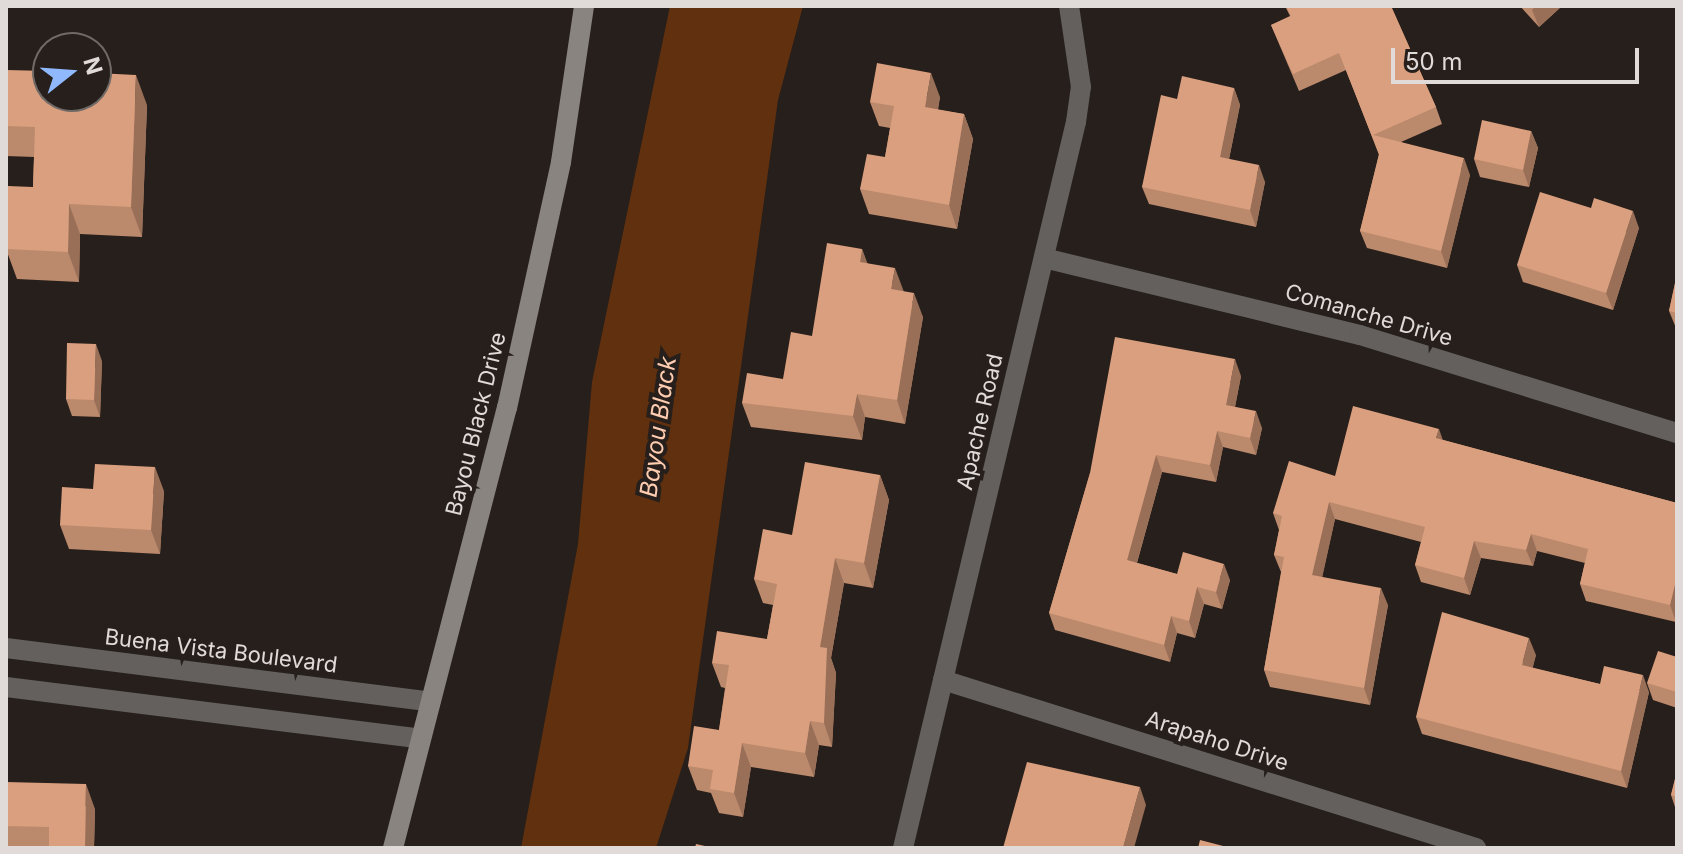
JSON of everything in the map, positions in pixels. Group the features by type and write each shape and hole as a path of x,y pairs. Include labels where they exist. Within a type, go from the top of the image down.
{"main road":[{"name":"Bayou Black Drive","path":"393,848 517,361 561,162 584,6"}],"street":[{"name":"Apache Road","path":"903,848 1044,258 1081,87 1069,6"},
{"name":"Comanche Drive","path":"1044,258 1360,335 1677,433"},
{"name":"Buena Vista Boulevard","path":"6,648 431,702"},
{"name":"Arapaho Drive","path":"943,680 1476,848"},
{"path":"6,687 421,739"}],"water":[{"name":"Bayou Black","path":"670,6 803,6 778,100 688,748 656,848 521,848 578,544 592,382"}],"building":[{"path":"1286,6 1391,6 1436,107 1373,135 1464,158 1441,251 1360,231 1379,154 1339,53 1293,74 1271,25 1291,16"},
{"path":"877,63 931,73 925,107 964,114 949,205 860,189 867,154 885,157 894,106 870,102"},
{"path":"6,70 32,71 32,112 112,112 112,74 136,75 131,207 69,204 68,252 6,249 8,186 33,187 35,127 6,126"},
{"path":"1182,76 1234,88 1220,157 1259,165 1250,210 1142,187 1161,95 1177,99"},
{"path":"1482,120 1531,131 1523,170 1474,159"},
{"path":"1540,192 1591,208 1594,198 1633,211 1606,293 1517,265"},
{"path":"827,243 862,249 860,262 895,268 891,289 914,293 897,400 857,394 853,416 742,403 747,373 783,379 791,332 812,336"},
{"path":"1677,274 1677,313 1669,311"},
{"path":"1115,337 1235,359 1226,405 1256,411 1250,438 1217,431 1210,465 1156,455 1127,560 1177,574 1183,552 1224,564 1216,592 1197,587 1189,621 1171,616 1164,645 1049,613 1090,473"},
{"path":"67,343 96,344 94,400 66,399"},
{"path":"1353,406 1439,429 1436,438 1677,503 1677,576 1670,605 1580,584 1588,549 1531,534 1526,550 1474,541 1464,578 1415,565 1425,527 1329,502 1312,575 1381,588 1364,688 1264,670 1284,557 1274,555 1282,516 1273,513 1289,461 1335,476"},
{"path":"805,462 880,475 864,563 835,558 820,647 827,648 824,723 810,721 805,753 742,743 734,793 710,789 713,770 688,766 694,726 719,730 729,665 712,663 717,631 767,639 777,584 754,579 763,529 792,535"},
{"path":"95,464 155,467 151,530 60,525 62,487 93,489"},
{"path":"1442,612 1529,638 1522,665 1600,684 1604,666 1643,675 1621,771 1416,717"},
{"path":"1658,651 1677,657 1677,692 1647,683"},
{"path":"1027,762 1140,787 1123,848 1003,848"},
{"path":"1677,771 1677,797 1671,795"},
{"path":"6,782 86,784 85,848 49,847 49,827 6,826"},
{"path":"1200,840 1231,848 1198,848"}]}
